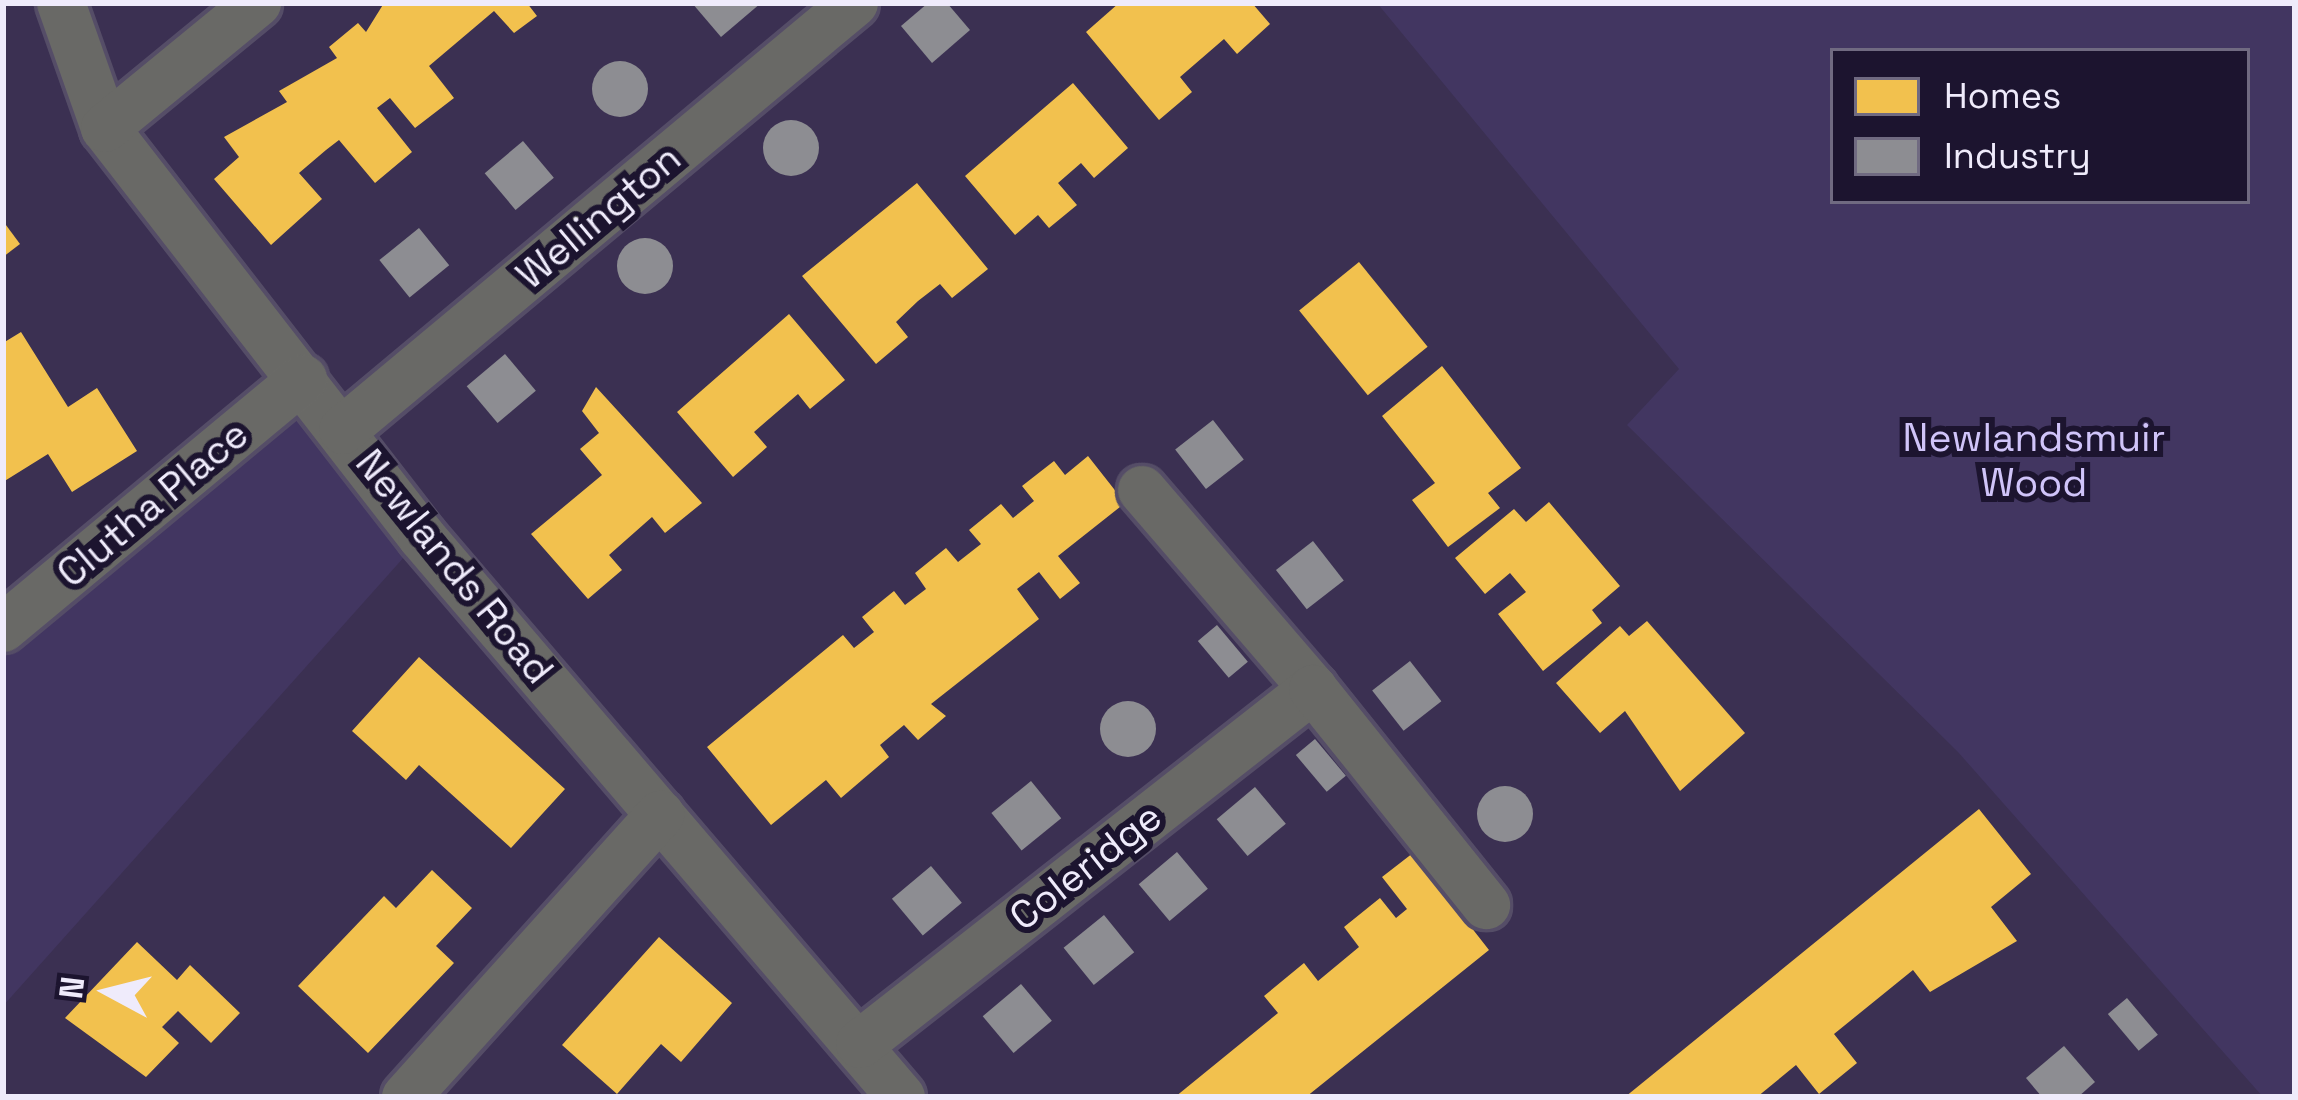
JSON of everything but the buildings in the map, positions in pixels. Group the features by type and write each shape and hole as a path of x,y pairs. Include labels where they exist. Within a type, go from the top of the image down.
{"street":[{"name":"Newlands Road","path":"62,3 105,128 344,430 901,1097"},
{"path":"105,128 257,3"},
{"name":"Wellington","path":"344,430 854,3"},
{"name":"Clutha Place","path":"3,628 303,379"},
{"path":"1142,490 1313,689 1486,905"},
{"name":"Coleridge","path":"860,1044 1313,689"},
{"path":"406,1097 661,814"}],"green space":[{"name":"Newlandsmuir Wood","path":"1377,3 2295,3 2295,1097 2263,1097 1958,752 1627,425 1679,369"},
{"path":"303,379 422,537 3,1006 3,627"}]}
